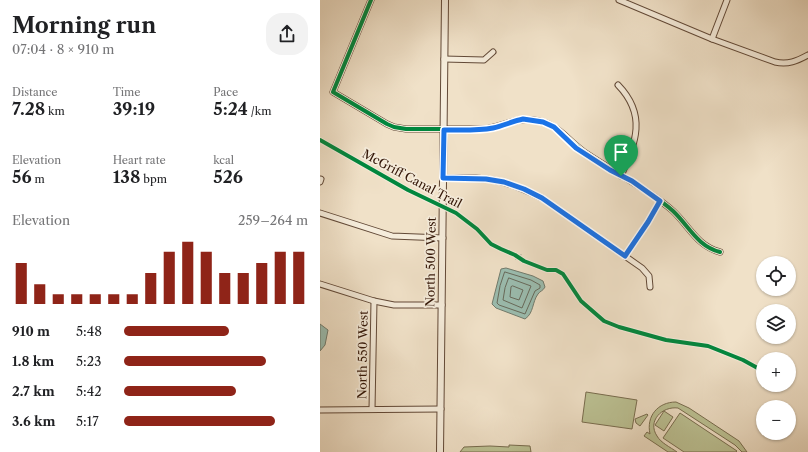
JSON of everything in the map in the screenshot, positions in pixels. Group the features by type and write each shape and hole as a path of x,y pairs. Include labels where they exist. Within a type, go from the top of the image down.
{"street":[{"path":"371,0 333,92 394,127 406,129 484,130 496,128 523,119 543,122 554,127 576,148 621,176 632,181 660,201 676,214 693,236 702,244 712,250 720,252"},
{"name":"North 500 West","path":"440,452 445,0"},
{"path":"619,0 628,2 712,40 781,63 793,62 808,56"},
{"path":"712,40 726,0"},
{"path":"444,59 484,60 493,52"},
{"path":"618,85 628,94 636,118 635,142 621,176"},
{"path":"443,178 486,179 504,182 524,189 542,198 642,268 649,276 650,287"},
{"path":"625,256 660,201"},
{"path":"320,213 392,236 442,238"},
{"path":"320,284 374,301 394,305 442,305"},
{"name":"North 550 West","path":"372,409 374,301"},
{"path":"320,410 441,409"}],"green space":[{"path":"586,392 637,400 632,429 582,422"},
{"path":"676,402 689,408 739,441 747,452 742,452 735,445 678,408 667,409 662,412 655,420 654,425 654,430 657,436 663,443 677,452 668,452 644,436 647,432 650,434 650,421 655,411 664,404"},
{"path":"664,411 673,417 664,431 655,425"},
{"path":"680,413 737,451 684,452 663,438"},
{"path":"647,414 648,415 640,426 636,423 635,419"},
{"path":"509,445 530,446 531,452 460,452 464,447 509,447"}],"water":[{"path":"506,268 533,276 543,281 545,287 538,294 530,314 525,319 496,308 492,304 501,269"},
{"path":"320,324 328,330 325,345 320,351"}],"waterway":[{"path":"516,259 521,255"}],"cycle path":[{"path":"371,0 333,92 387,124 406,129 484,129 528,119 547,123 558,130 578,148 663,203 679,217 699,240 705,245 720,252"},
{"name":"McGriff Canal Trail","path":"320,140 408,190 456,213 477,229 491,244 515,255 524,261 547,270 556,270 563,274 581,301 604,321 619,327 666,340 708,346 743,360 756,367"}],"route":[{"path":"523,119 532,119 554,127 576,148 621,176 632,181 660,201 625,256 542,198 524,189 504,182 486,179 443,178 444,130 484,130 496,128 523,119"}]}
